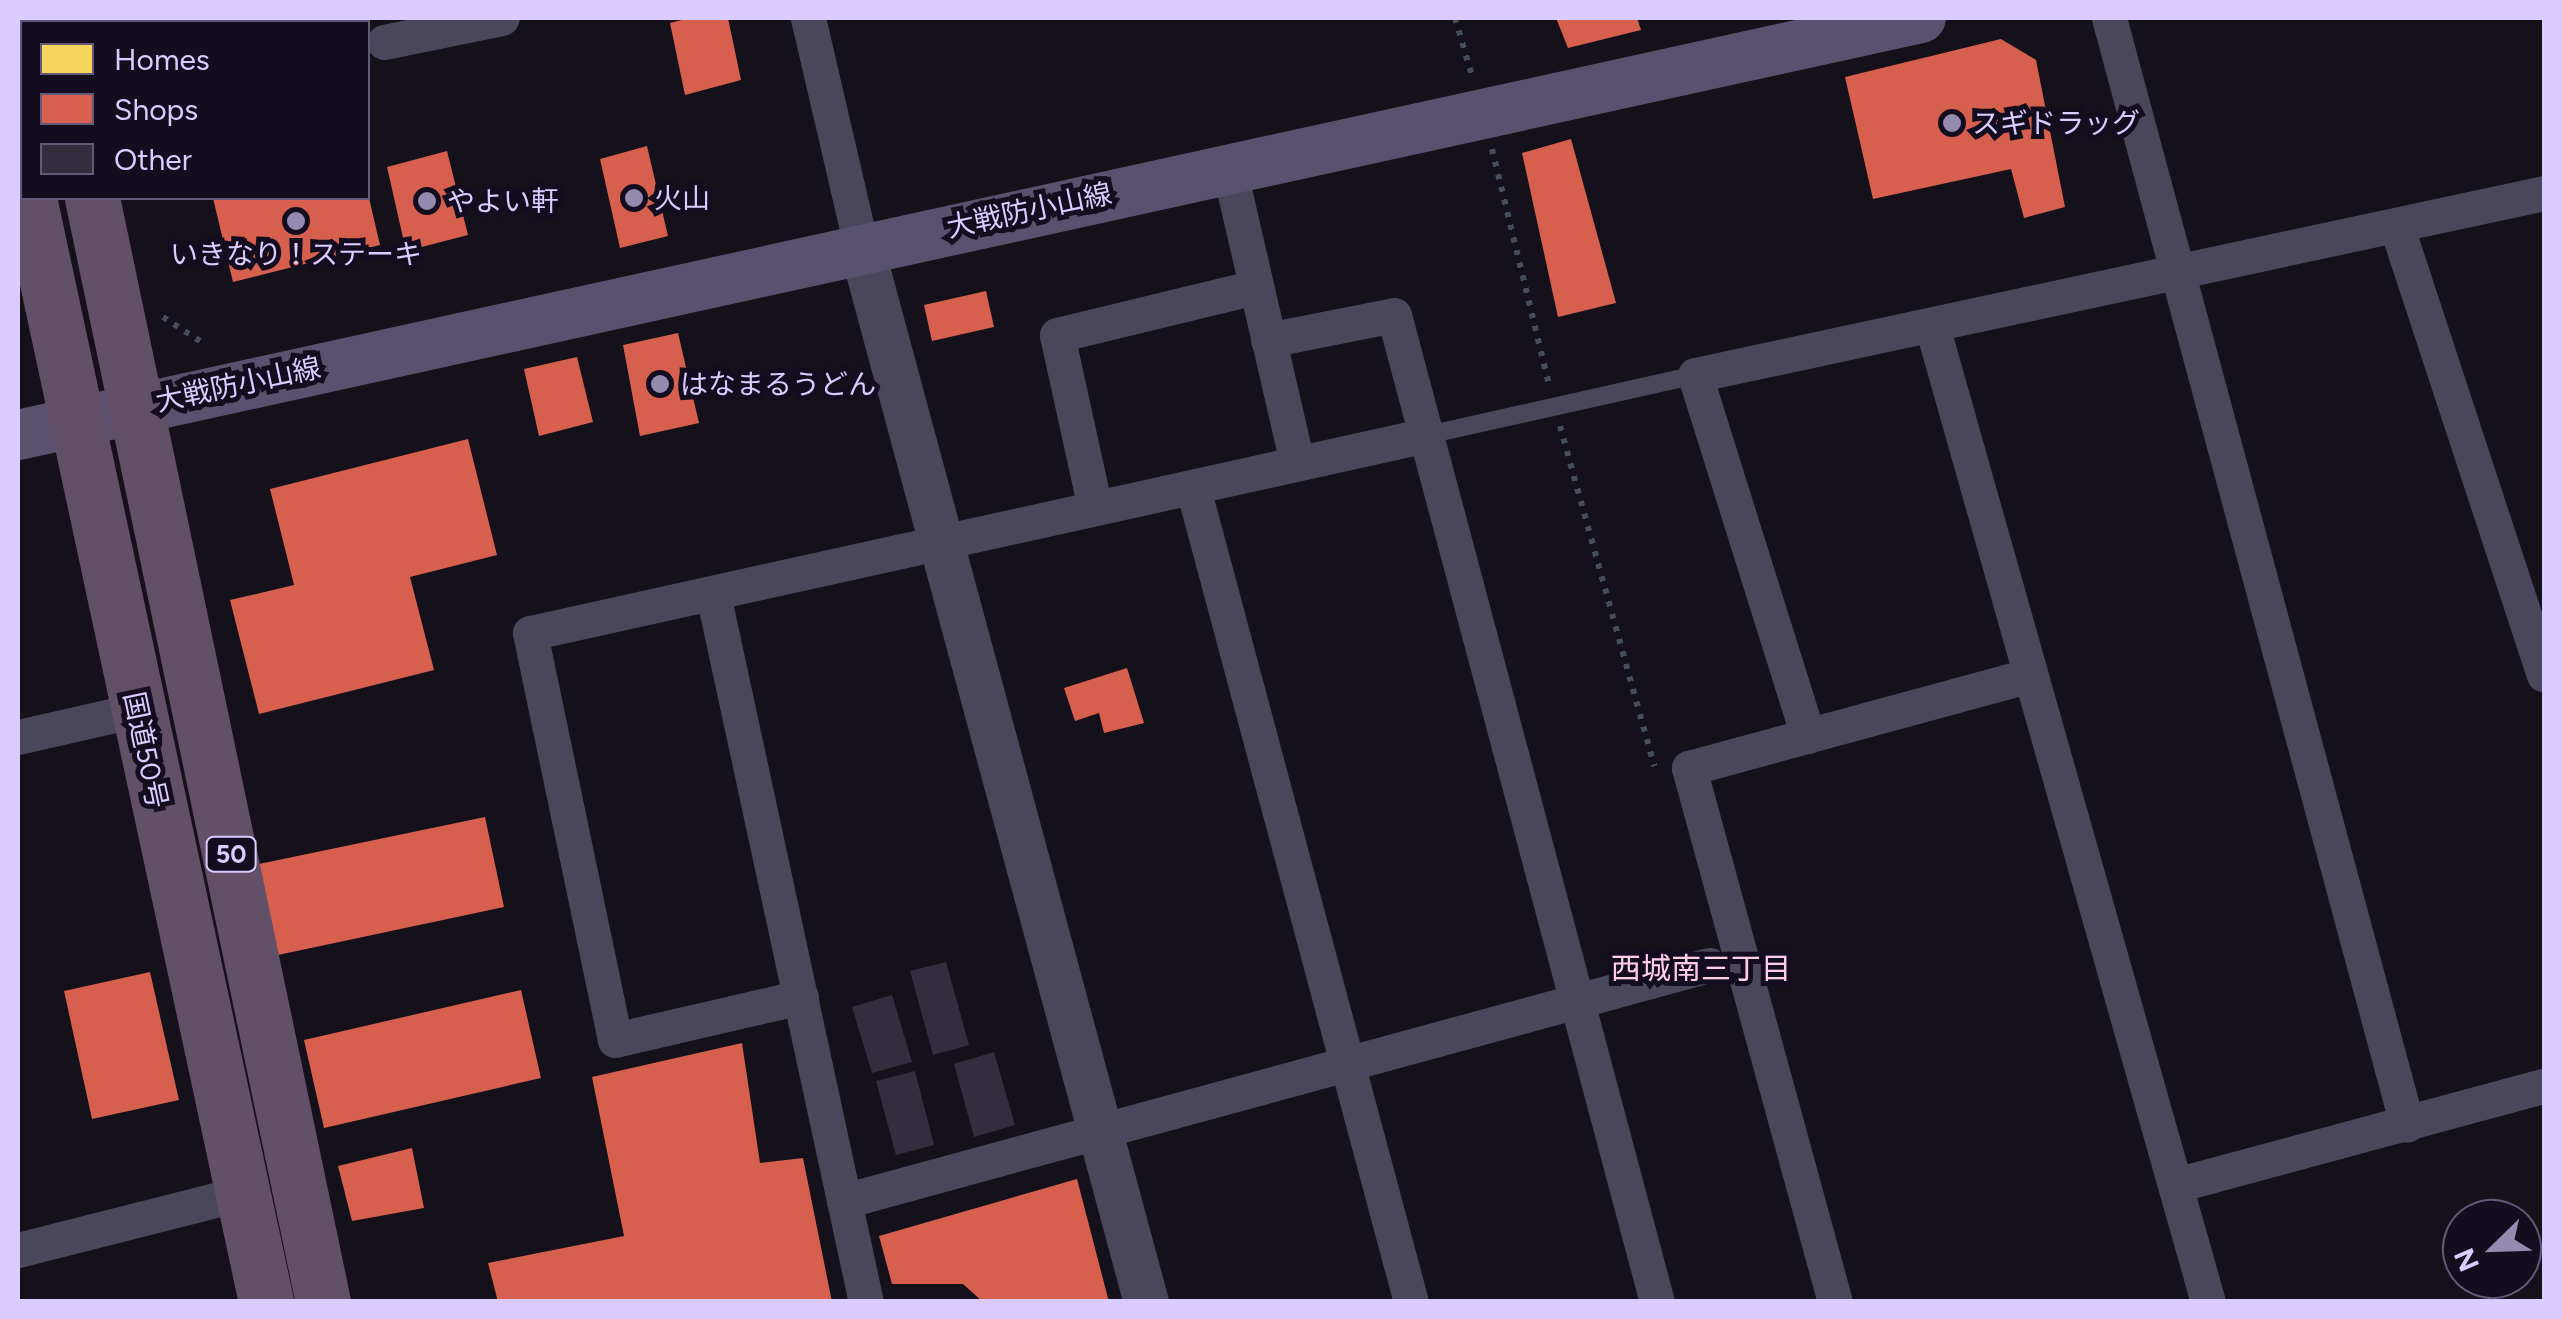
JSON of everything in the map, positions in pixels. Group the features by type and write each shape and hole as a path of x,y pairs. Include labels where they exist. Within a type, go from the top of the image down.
{"highway":[{"name":"国道50号","path":"29,200 266,1302"},
{"name":"50","path":"92,200 323,1302"}],"main road":[{"name":"大戦防小山線","path":"18,435 861,246 1921,18"}],"street":[{"path":"384,42 502,18"},
{"path":"808,18 861,246 1146,1302"},
{"path":"2109,18 2408,1124"},
{"path":"1229,168 1296,463"},
{"path":"1808,736 1695,375 2398,228 2544,193"},
{"path":"2398,228 2544,674"},
{"path":"1095,508 1058,335 1256,287"},
{"path":"1268,340 1394,316 1422,436 1657,1302"},
{"path":"1932,326 2208,1302"},
{"path":"801,996 615,1040 530,633 1422,436"},
{"path":"1192,488 1411,1302"},
{"path":"713,594 866,1302"},
{"path":"1835,1302 1690,768 2028,676"},
{"path":"18,737 137,710"},
{"path":"844,1201 1710,965"},
{"path":"2176,1184 2544,1086"},
{"path":"18,1250 243,1193"}],"lane":[{"path":"1422,436 1695,375"}],"path":[{"path":"1455,18 1483,112 1554,404 1658,778"},
{"path":"159,310 166,323 203,343"}],"building: Homes":[{"path":"101,18 186,20 102,20"}],"building: Shops":[{"path":"690,18 728,18 741,80 685,95 670,23"},
{"path":"1556,18 1637,18 1641,30 1568,48"},
{"name":"スギドラッグ","path":"2001,39 2036,60 2065,207 2024,218 2011,169 1873,199 1845,77"},
{"path":"1571,139 1616,303 1558,317 1522,153"},
{"name":"火山","path":"647,146 668,236 620,248 600,159"},
{"name":"やよい軒","path":"447,151 468,235 406,251 387,167"},
{"name":"いきなり！ステーキ","path":"213,200 369,200 380,245 233,282"},
{"path":"986,291 994,327 932,341 924,305"},
{"name":"はなまるうどん","path":"678,333 699,423 640,436 623,345"},
{"path":"577,357 593,422 539,436 524,369"},
{"path":"468,439 497,555 410,577 434,670 259,714 230,600 294,585 270,489"},
{"path":"1127,668 1144,723 1104,733 1099,713 1075,721 1064,688"},
{"path":"485,817 504,907 278,955 259,864"},
{"path":"150,972 179,1100 92,1119 64,991"},
{"path":"521,990 541,1078 324,1128 304,1040"},
{"path":"742,1043 760,1163 803,1158 832,1302 498,1302 488,1263 624,1236 592,1077"},
{"path":"412,1148 424,1208 352,1221 338,1166"},
{"path":"1077,1179 1109,1302 983,1302 963,1284 892,1284 879,1236"}],"building: Other":[{"path":"946,962 969,1045 933,1055 910,971"},
{"path":"892,995 912,1062 872,1073 852,1007"},
{"path":"994,1052 1015,1125 974,1137 954,1064"},
{"path":"915,1071 934,1145 896,1155 876,1081"}],"place":[{"name":"スギドラッグ","path":"1952,123"},
{"name":"火山","path":"634,198"},
{"name":"やよい軒","path":"427,201"},
{"name":"いきなり！ステーキ","path":"296,221"},
{"name":"はなまるうどん","path":"660,384"}],"district":[{"name":"西城南三丁目","path":"1701,969"}]}
